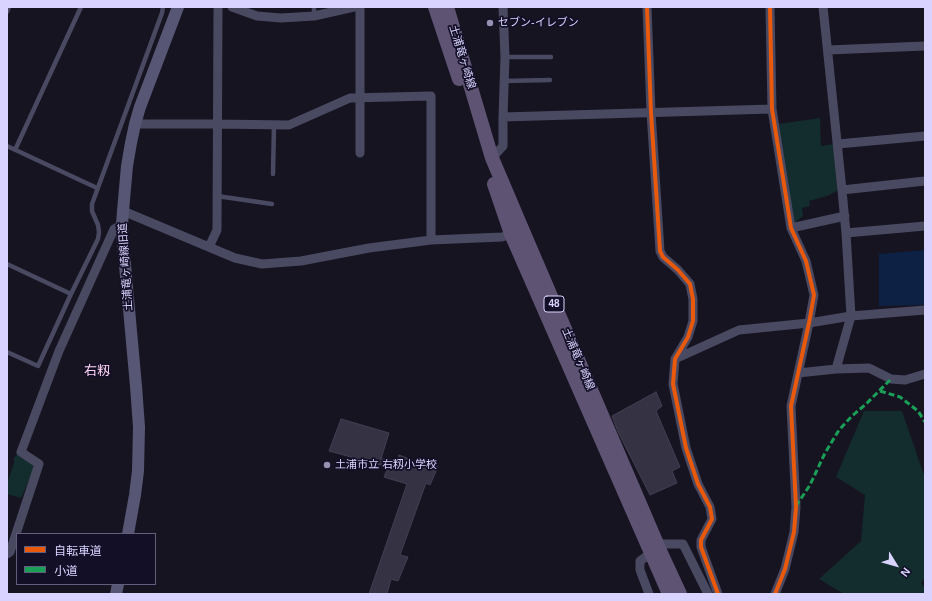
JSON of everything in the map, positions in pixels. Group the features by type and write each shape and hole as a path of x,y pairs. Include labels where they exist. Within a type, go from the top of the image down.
{"main road":[{"name":"土浦竜ヶ崎線","path":"435,7 517,233 654,548 669,594"},
{"name":"土浦竜ヶ崎線","path":"447,7 492,158 517,233"},
{"name":"土浦竜ヶ崎線","path":"654,548 680,594"}],"street":[{"name":"土浦竜ヶ崎線旧道","path":"128,533 138,471 139,427 122,225 127,166 135,124 178,7"},
{"path":"209,247 216,230 218,7"},
{"path":"232,7 257,16 281,18 314,11 354,7"},
{"path":"360,7 360,152"},
{"path":"492,158 503,146 505,57 503,7"},
{"path":"647,7 651,112 660,251 663,257 678,270 690,284 693,299 693,321 688,337 675,359 673,384 686,448 698,484 710,507 712,519 701,540 701,548 718,594"},
{"path":"770,7 772,109 791,228 806,261 814,294 791,406 796,507 794,532 785,569 775,594"},
{"path":"823,7 845,216 851,316 836,369"},
{"path":"828,50 925,46"},
{"path":"135,124 288,125 350,98 431,96 431,240"},
{"path":"503,116 772,109"},
{"path":"838,144 925,136"},
{"path":"842,190 925,181"},
{"path":"123,211 235,258 262,264 301,261 369,248 431,240 502,237 517,233"},
{"path":"791,228 845,216"},
{"path":"16,533 39,464 21,452 59,351 114,229 122,225"},
{"path":"846,233 925,226"},
{"path":"675,359 739,330 809,323 851,316 925,310"},
{"path":"798,373 836,369 868,368 891,379 905,380 925,374"},
{"path":"7,554 10,552 16,534"},
{"path":"649,594 640,570 640,562 654,548 683,544 708,594"}],"lane":[{"path":"7,12 9,7"},
{"path":"15,150 82,7"},
{"path":"7,352 38,366 98,239 98,225 92,211 92,204 163,7"},
{"path":"505,57 551,57"},
{"path":"504,81 550,80"},
{"path":"273,174 274,125"},
{"path":"7,146 97,188"},
{"path":"217,196 272,204"},
{"path":"7,264 71,294"}],"green space":[{"path":"820,118 821,146 835,144 839,190 827,196 809,201 810,206 802,208 803,216 793,224 779,124"},
{"path":"864,411 902,411 925,478 925,577 921,583 925,588 925,594 844,594 819,579 861,541 865,495 836,477"},
{"path":"18,453 36,465 21,498 7,494 7,484 14,463 14,458"}],"water":[{"path":"925,250 925,304 879,306 879,254"}],"building":[{"path":"656,392 662,406 656,411 680,467 672,471 677,483 650,495 618,432 612,416"},
{"path":"341,419 389,433 381,459 398,460 399,455 424,465 424,462 438,467 430,485 426,483 400,555 408,557 398,581 391,579 387,594 369,594 407,484 384,477 388,467 329,451"}],"marked path":[{"path":"796,506 810,485 825,453 839,430 891,379"},
{"path":"880,391 900,397 918,411 925,422"}],"cycle path":[{"path":"647,7 651,112 660,251 663,257 678,270 690,284 693,299 693,321 688,337 675,359 673,384 686,448 698,484 710,507 712,519 701,540 701,547 718,594"},
{"path":"770,7 772,109 791,228 806,261 814,295 791,406 796,507 794,532 785,569 775,594"}],"place":[{"name":"セブン-イレブン","path":"490,23"},
{"name":"土浦市立 右籾小学校","path":"327,465"}],"district":[{"name":"右籾","path":"97,371"}]}
